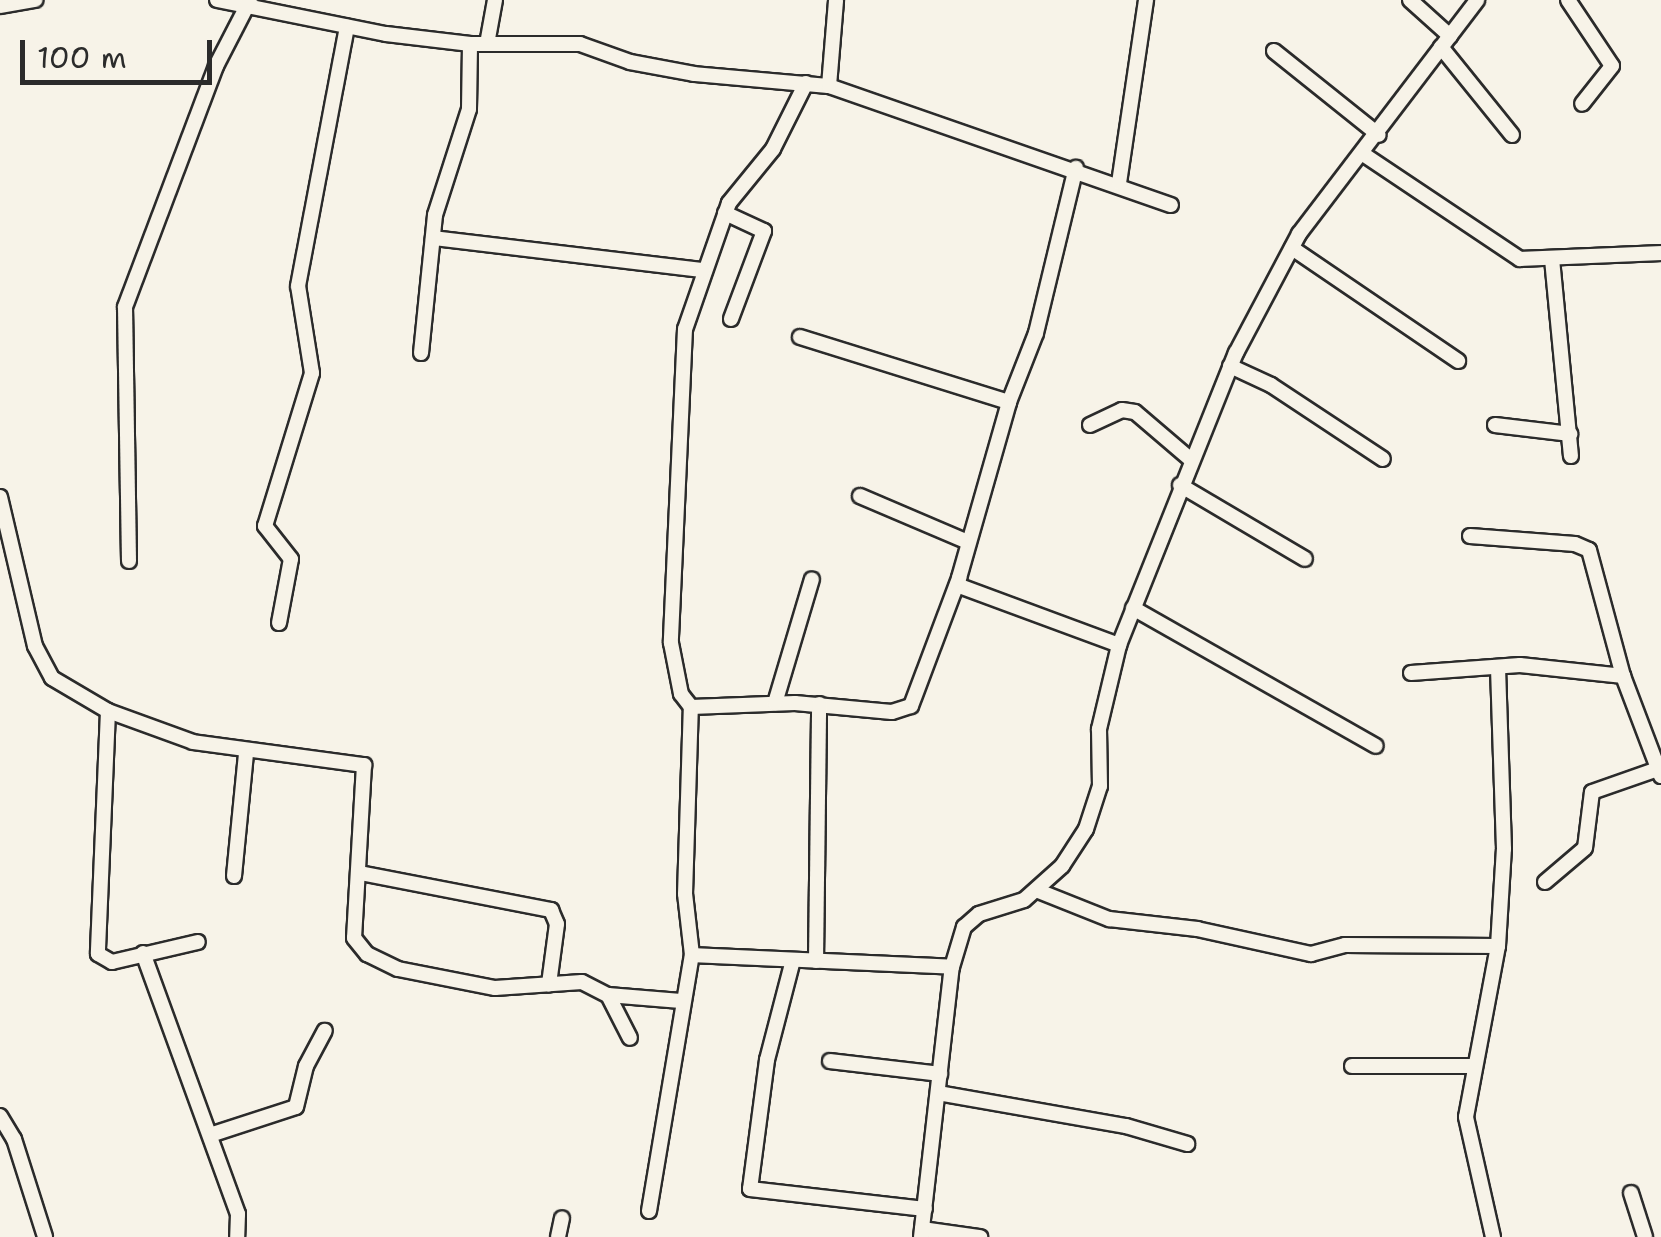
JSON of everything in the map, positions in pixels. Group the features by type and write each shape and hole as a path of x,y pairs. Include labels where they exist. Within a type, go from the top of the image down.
{"street":[{"path":"0,6 34,0"},
{"path":"217,0 250,2 347,27 470,44 580,44 630,62 829,86 1076,168 1171,204"},
{"path":"487,44 494,0"},
{"path":"829,86 836,0"},
{"path":"1119,184 1146,0"},
{"path":"1410,0 1446,42 1512,135"},
{"path":"980,1237 922,1233 952,967 964,926 1036,890 1062,866 1086,829 1100,786 1099,729 1119,645 1190,458 1230,366 1292,248 1478,0"},
{"path":"1568,0 1612,66 1582,104"},
{"path":"129,562 125,308 216,66 250,2"},
{"path":"280,623 291,560 265,526 312,373 298,286 347,27"},
{"path":"420,353 433,238 470,109 470,44"},
{"path":"1274,51 1379,136"},
{"path":"649,1210 681,1001 692,955 685,894 691,707 681,694 672,643 685,328 725,213 778,141 806,83"},
{"path":"1363,154 1511,254 1552,259 1661,253"},
{"path":"691,707 820,704 892,712 911,706 956,585 1009,402 1036,333 1076,168"},
{"path":"725,213 764,230 731,319"},
{"path":"433,238 703,270"},
{"path":"1292,248 1458,361"},
{"path":"1552,259 1572,456"},
{"path":"800,338 1009,402"},
{"path":"1230,366 1271,385 1383,459"},
{"path":"1090,424 1122,410 1136,412 1190,458"},
{"path":"1495,426 1570,434"},
{"path":"1180,485 1305,559"},
{"path":"860,496 968,542"},
{"path":"0,497 42,666 108,711 246,753 364,765 354,938 367,954 452,982 495,988 582,982 608,995 681,1001"},
{"path":"1470,536 1575,544 1588,550 1623,676 1660,773 1592,792 1585,848 1545,882"},
{"path":"776,703 812,578"},
{"path":"956,585 1119,645"},
{"path":"1133,608 1376,746"},
{"path":"1411,672 1498,667 1623,676"},
{"path":"1493,1237 1466,1134 1472,1066 1498,946 1504,850 1498,667"},
{"path":"816,960 820,704"},
{"path":"108,711 94,942 105,960 198,942"},
{"path":"234,876 246,753"},
{"path":"360,873 552,910 557,924 549,984"},
{"path":"1036,890 1108,919 1196,929 1311,954 1345,944 1498,946"},
{"path":"144,953 238,1214 236,1237"},
{"path":"692,955 952,967"},
{"path":"792,960 766,1060 750,1189 925,1209"},
{"path":"608,995 630,1038"},
{"path":"210,1134 296,1107 306,1066 325,1031"},
{"path":"830,1061 940,1074"},
{"path":"1352,1066 1472,1066"},
{"path":"938,1092 1126,1126 1187,1144"},
{"path":"0,1116 14,1139 45,1237"},
{"path":"1632,1193 1646,1237"},
{"path":"558,1237 562,1218"}]}
